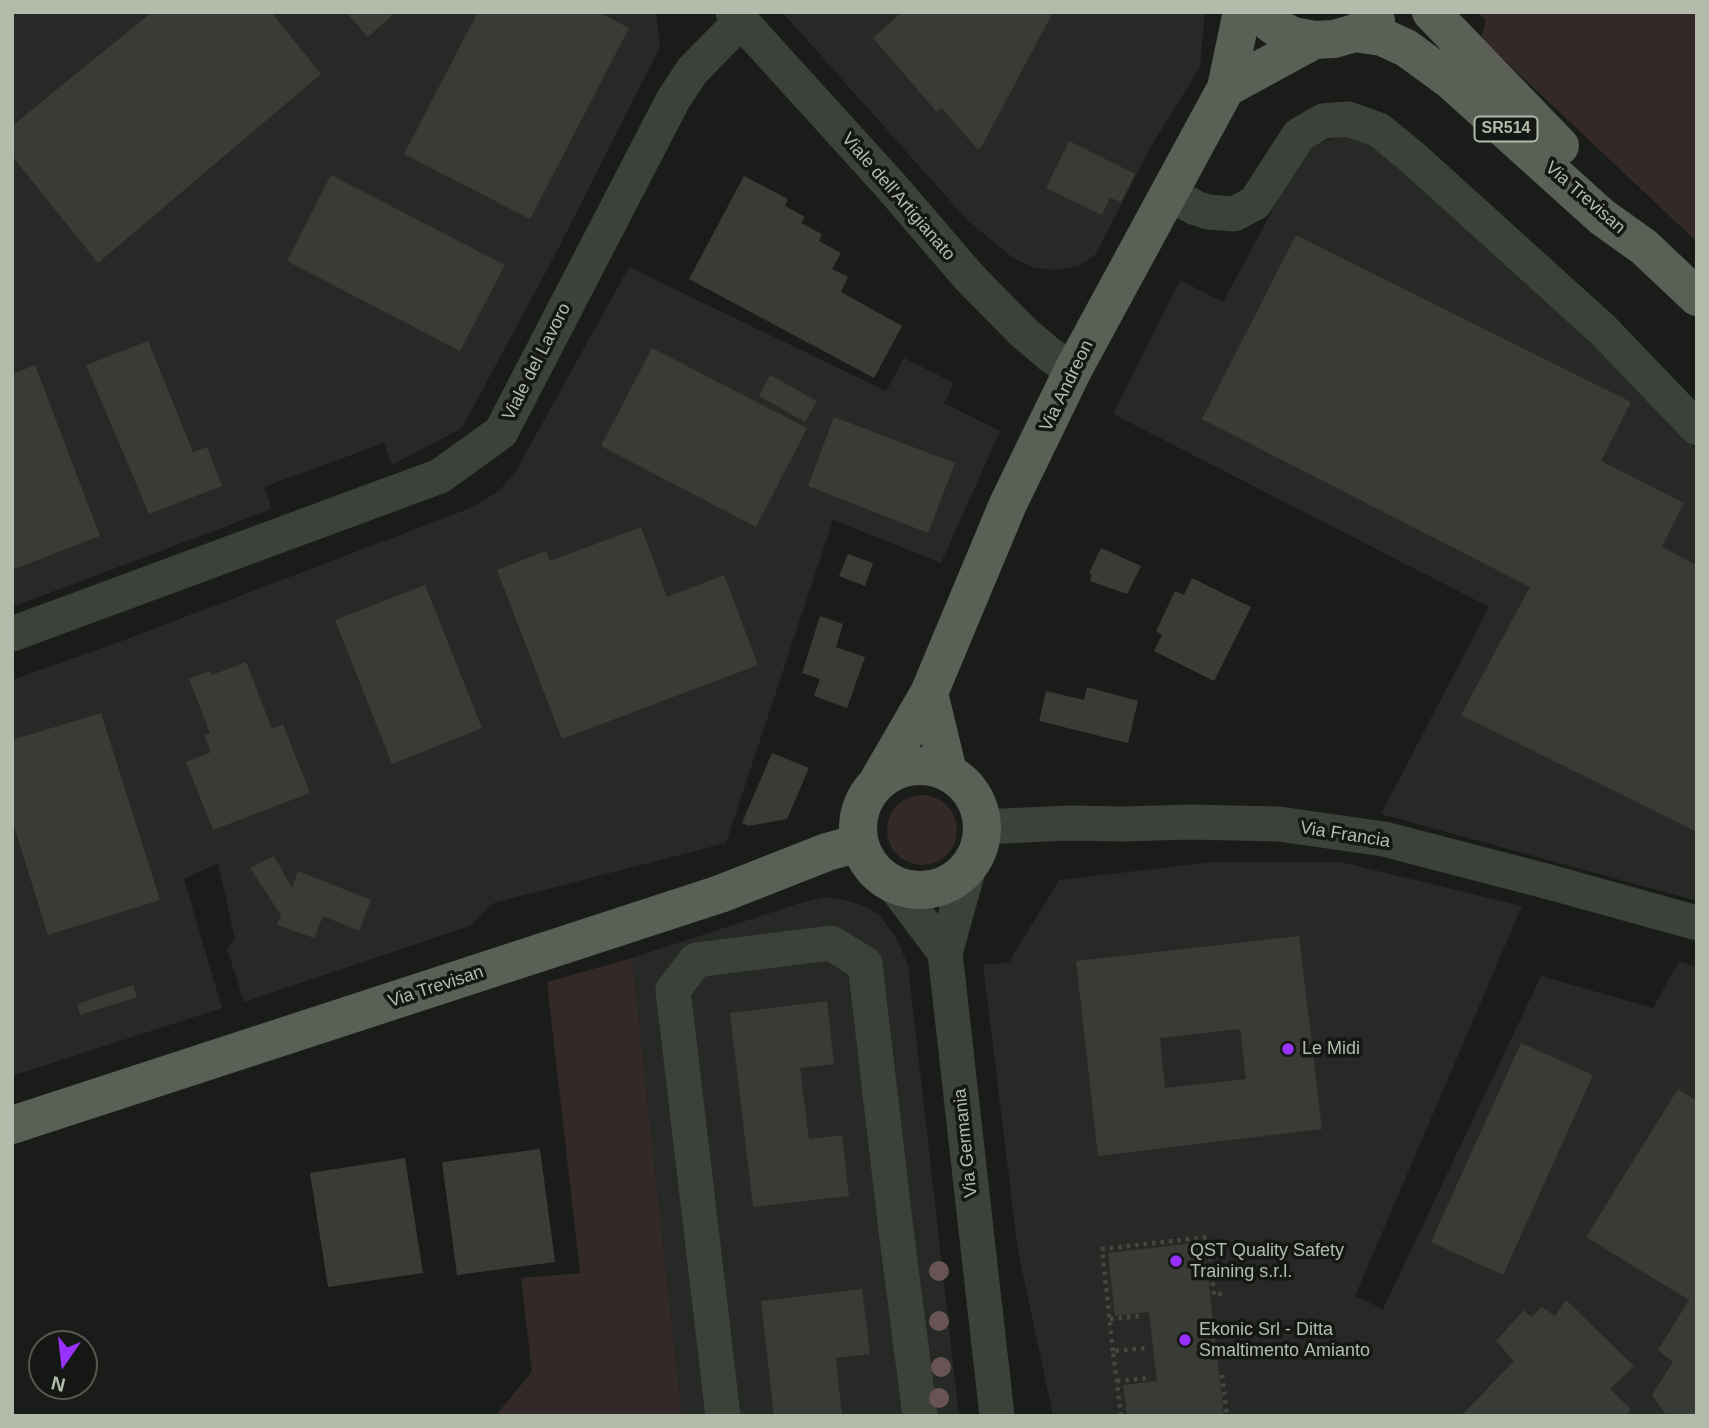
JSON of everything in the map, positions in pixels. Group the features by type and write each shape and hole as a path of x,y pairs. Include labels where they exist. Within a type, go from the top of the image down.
{"main road":[{"name":"Via Andreon","path":"878,781 929,694 1009,504 1073,370 1226,88 1242,12"},
{"name":"SR514","path":"1257,12 1274,26 1293,36 1314,40 1334,39 1370,23"},
{"name":"Via Trevisan","path":"1431,12 1615,204 1644,247"},
{"name":"Via Trevisan","path":"1370,23 1382,37 1406,48 1450,80 1602,217 1644,247 1697,297"},
{"path":"1226,88 1314,40"},
{"path":"929,694 948,772"},
{"path":"912,766 930,766 948,772 962,782 973,795 980,810 983,827 980,848 969,867 953,881 933,890 914,891 895,886 879,876 866,861 859,843 857,826 867,794 878,781 894,771 912,766"},
{"name":"Via Trevisan","path":"12,1125 720,894 827,852 859,843"}],"street":[{"name":"Viale dell'Artigianato","path":"737,17 890,186 968,277 1022,331 1073,370"},
{"name":"Viale del Lavoro","path":"12,634 440,476 501,432 673,100 692,71 737,17"},
{"path":"1168,193 1208,212 1234,214 1255,203 1298,135 1323,121 1348,120 1379,130 1603,330 1697,428"},
{"name":"Via Francia","path":"983,827 1068,823 1279,824 1384,839 1697,923"},
{"path":"945,953 969,867"},
{"path":"895,886 945,953"},
{"path":"723,1416 673,990 696,960 831,943 865,964 920,1416"},
{"name":"Via Germania","path":"945,953 997,1416"}],"path":[{"path":"1121,1416 1102,1249 1208,1237 1214,1295 1225,1293"},
{"path":"1110,1319 1142,1316"},
{"path":"1113,1351 1146,1348"},
{"path":"1222,1375 1227,1416"},
{"path":"1117,1381 1149,1378"}],"shaded area":[{"path":"12,12 656,12 660,47 555,255 462,428 392,465 384,443 264,487 272,509 12,607"},
{"path":"782,12 1205,12 1200,67 1150,148 1096,254 1079,266 1053,270 1032,267 1013,258 968,221"},
{"path":"1478,12 1697,12 1697,242 1481,38 1486,21"},
{"path":"1339,136 1362,139 1386,153 1591,341 1697,451 1697,901 1381,814 1489,607 1113,414 1180,280 1223,302 1297,165 1314,145"},
{"path":"629,267 886,391 904,358 954,383 944,403 1000,431 941,563 833,520 726,843 494,903 470,926 244,1002 227,949 235,939 218,863 184,879 222,1008 12,1076 12,680 473,507 500,490 517,469"},
{"path":"922,795 941,801 951,811 957,830 951,849 941,859 922,865 903,859 893,849 887,830 893,811 903,801"},
{"path":"1213,862 1341,862 1522,906 1355,1296 1383,1309 1541,976 1653,1008 1679,961 1697,967 1697,1416 1053,1416 1018,1251 983,965 1009,962 1059,880"},
{"path":"824,897 862,905 879,915 895,935 908,965 959,1416 682,1416 632,958"},
{"path":"632,958 682,1416 495,1416 532,1372 521,1278 580,1273 547,982"}],"building":[{"path":"152,12 271,12 321,74 98,263 12,156 12,126"},
{"path":"346,12 396,12 368,37"},
{"path":"478,12 599,12 629,28 530,219 404,154"},
{"path":"902,12 1053,12 978,150 942,108 937,112 873,38"},
{"path":"1069,141 1135,174 1121,202 1110,198 1102,215 1046,188"},
{"path":"331,175 505,265 460,351 287,261"},
{"path":"744,176 788,199 785,206 805,217 801,223 822,234 819,241 841,253 832,269 848,277 841,292 902,326 874,378 689,279"},
{"path":"1296,235 1631,402 1601,461 1684,503 1662,547 1697,565 1697,832 1461,715 1530,587 1202,419"},
{"path":"148,341 193,452 207,447 222,486 149,514 86,365"},
{"path":"652,348 807,428 756,527 601,446"},
{"path":"35,365 100,536 12,570 12,374"},
{"path":"770,375 817,401 805,422 759,396"},
{"path":"834,417 955,463 928,533 808,486"},
{"path":"641,527 667,597 724,575 758,665 562,739 497,570 546,551 550,561"},
{"path":"1101,548 1141,566 1127,594 1090,581 1092,575 1089,573"},
{"path":"848,554 873,563 865,586 839,576"},
{"path":"1192,578 1251,607 1214,681 1154,651 1162,635 1156,631 1175,591 1184,595"},
{"path":"425,585 482,728 392,764 335,620"},
{"path":"820,616 843,624 836,647 865,657 847,708 814,696 820,679 802,673"},
{"path":"246,662 272,729 283,724 310,793 213,830 186,762 211,752 204,735 210,733 189,679 210,671 212,675"},
{"path":"1087,687 1138,701 1128,743 1039,721 1046,691 1084,700"},
{"path":"101,713 160,900 48,935 12,820 12,740"},
{"path":"772,753 809,768 787,819 749,826 742,823"},
{"path":"274,856 292,888 298,871 371,900 359,931 323,916 314,938 277,925 281,915 250,868"},
{"path":"1299,936 1322,1129 1098,1156 1076,961","holes":["1240,1029 1246,1079 1165,1088 1160,1038"]},
{"path":"133,985 137,997 80,1015 77,1004"},
{"path":"827,1001 834,1064 800,1068 809,1139 842,1135 849,1196 753,1207 730,1013"},
{"path":"1521,1043 1593,1075 1503,1275 1431,1242"},
{"path":"1678,1089 1697,1101 1697,1416 1667,1416 1652,1395 1673,1362 1658,1350 1689,1300 1586,1237"},
{"path":"540,1149 555,1262 457,1275 442,1162"},
{"path":"405,1158 423,1273 328,1287 310,1173"},
{"path":"1204,1242 1224,1416 1127,1416 1123,1385 1157,1381 1149,1312 1115,1316 1108,1253"},
{"path":"862,1289 870,1354 836,1358 842,1416 774,1416 761,1301"},
{"path":"1566,1300 1634,1366 1610,1389 1631,1409 1626,1416 1461,1416 1514,1361 1496,1341 1524,1310 1531,1317 1542,1307 1555,1316"}],"place":[{"name":"Le Midi","path":"1288,1049"},
{"name":"QST Quality Safety Training s.r.l.","path":"1176,1261"},
{"name":"Ekonic Srl - Ditta Smaltimento Amianto","path":"1185,1340"}]}
